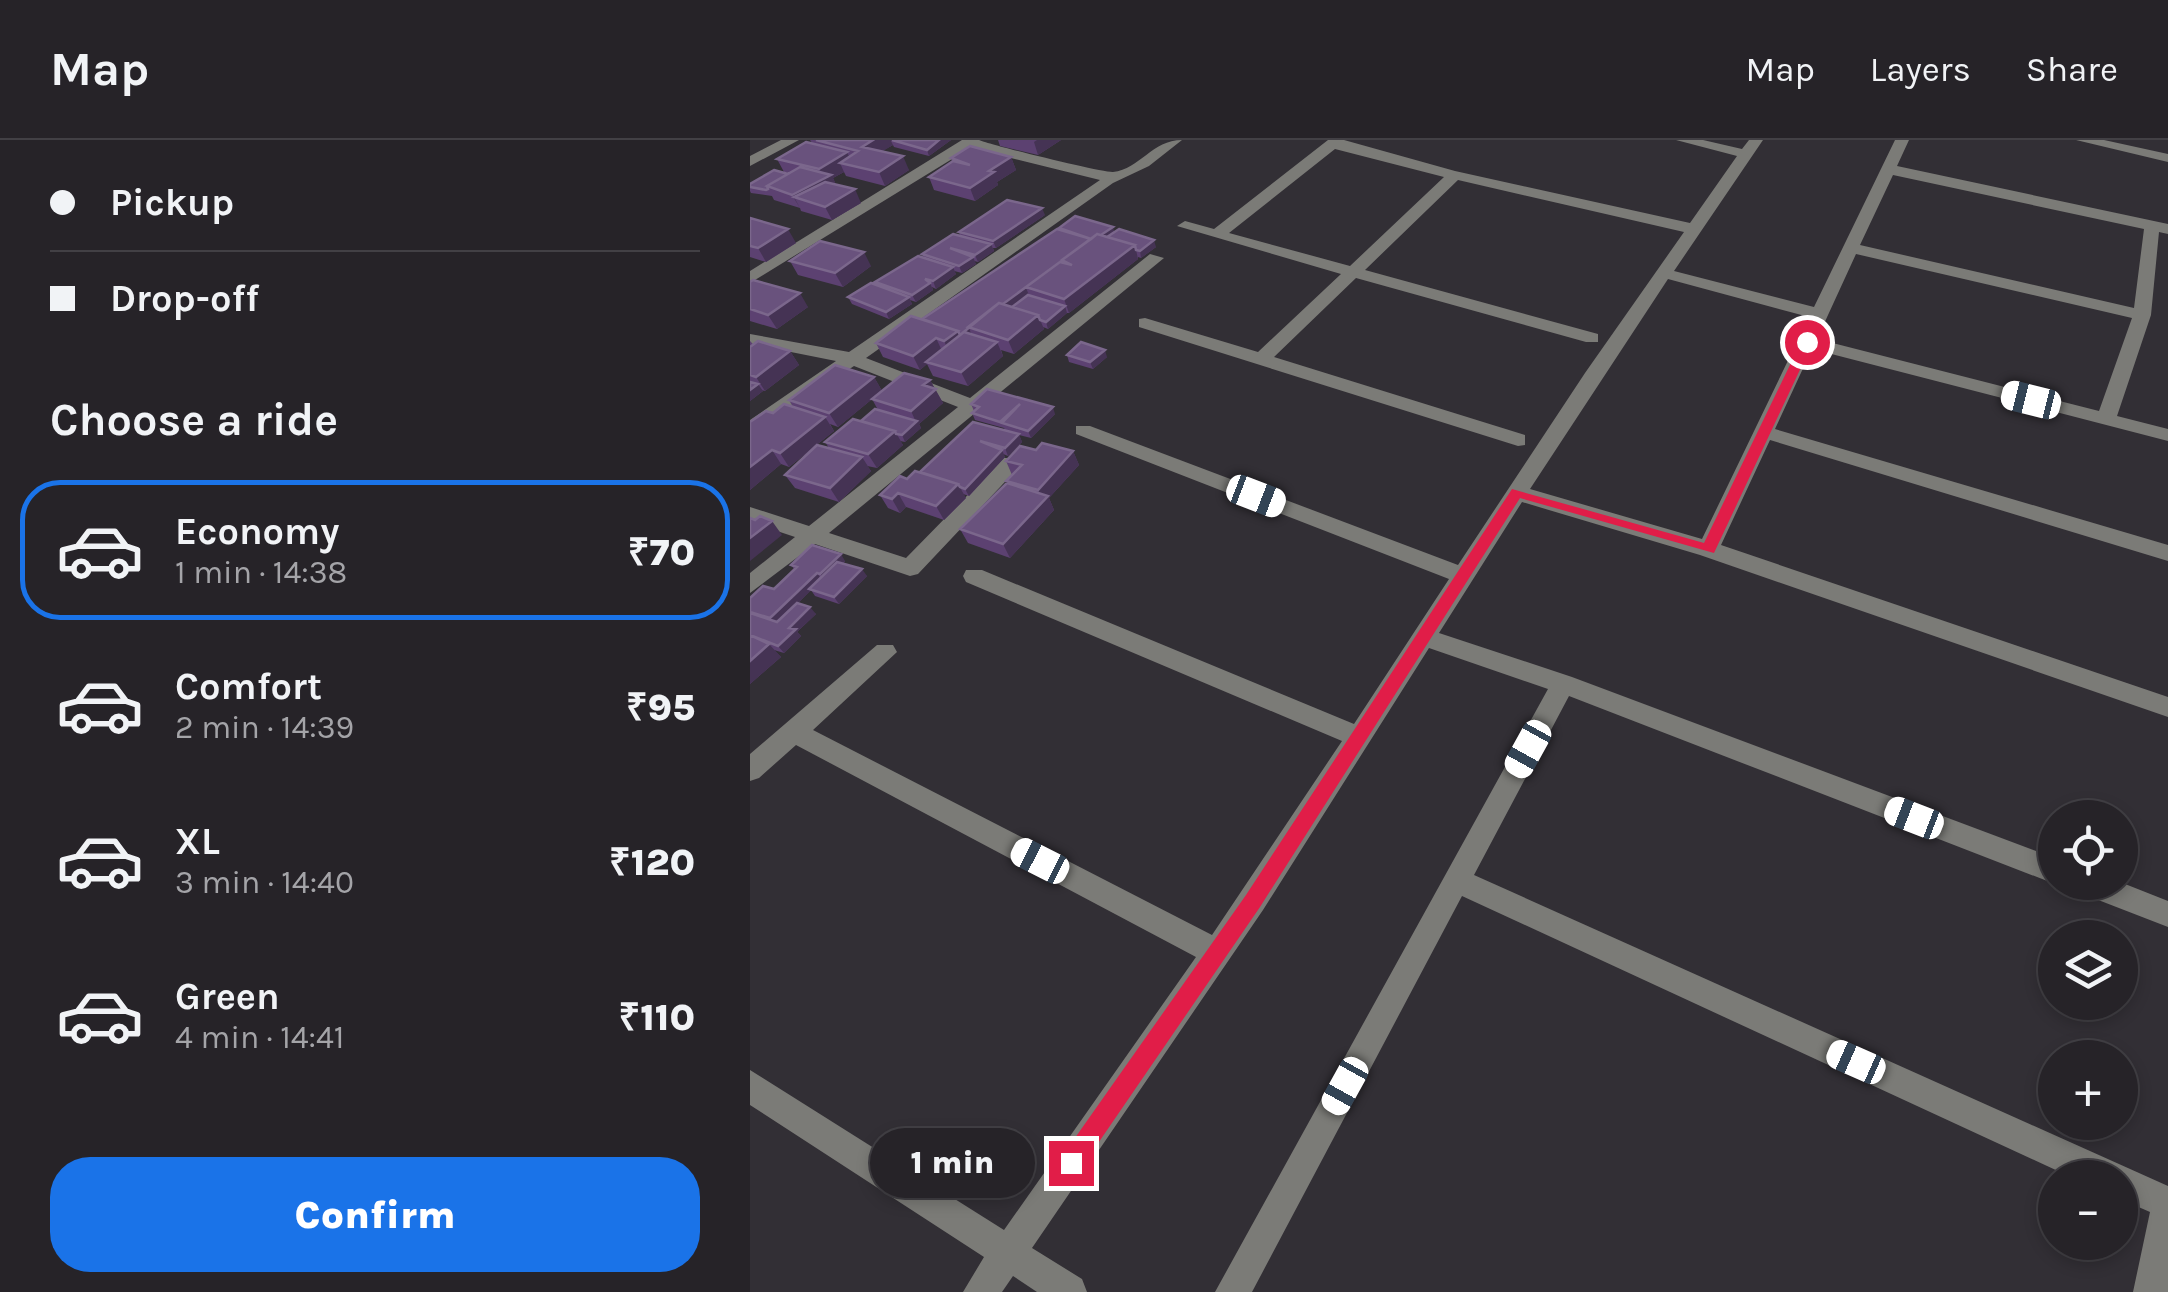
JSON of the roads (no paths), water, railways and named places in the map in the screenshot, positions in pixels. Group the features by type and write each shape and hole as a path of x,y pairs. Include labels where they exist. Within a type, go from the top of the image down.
{"street":[{"path":"750,162 792,140"},
{"path":"750,429 1108,180 1175,140"},
{"path":"981,1292 1218,952 1516,493 1751,147 1683,140"},
{"path":"1708,549 1902,140"},
{"path":"2083,140 2167,153"},
{"path":"750,278 970,141 1105,174 1108,180"},
{"path":"1218,234 1335,142 1456,175 1694,229"},
{"path":"1888,169 2160,227 2142,315 2106,419"},
{"path":"1262,360 1456,175"},
{"path":"1184,226 1592,338"},
{"path":"1851,248 2142,315"},
{"path":"750,586 1156,258"},
{"path":"1664,273 1820,314"},
{"path":"1144,323 1518,440"},
{"path":"750,339 850,358 970,405"},
{"path":"1807,342 2168,435"},
{"path":"1083,430 1463,576"},
{"path":"1764,432 2168,553"},
{"path":"750,514 910,568 1011,463"},
{"path":"1516,493 1708,549 2168,707"},
{"path":"974,576 1359,738"},
{"path":"1424,637 1563,684 2038,865"},
{"path":"750,770 884,652"},
{"path":"1233,1292 1563,684"},
{"path":"793,732 1218,952"},
{"path":"1456,880 2071,1160"},
{"path":"2132,900 2168,914"},
{"path":"750,1086 1068,1292"},
{"path":"2138,1191 2168,1206 2151,1292"}]}
